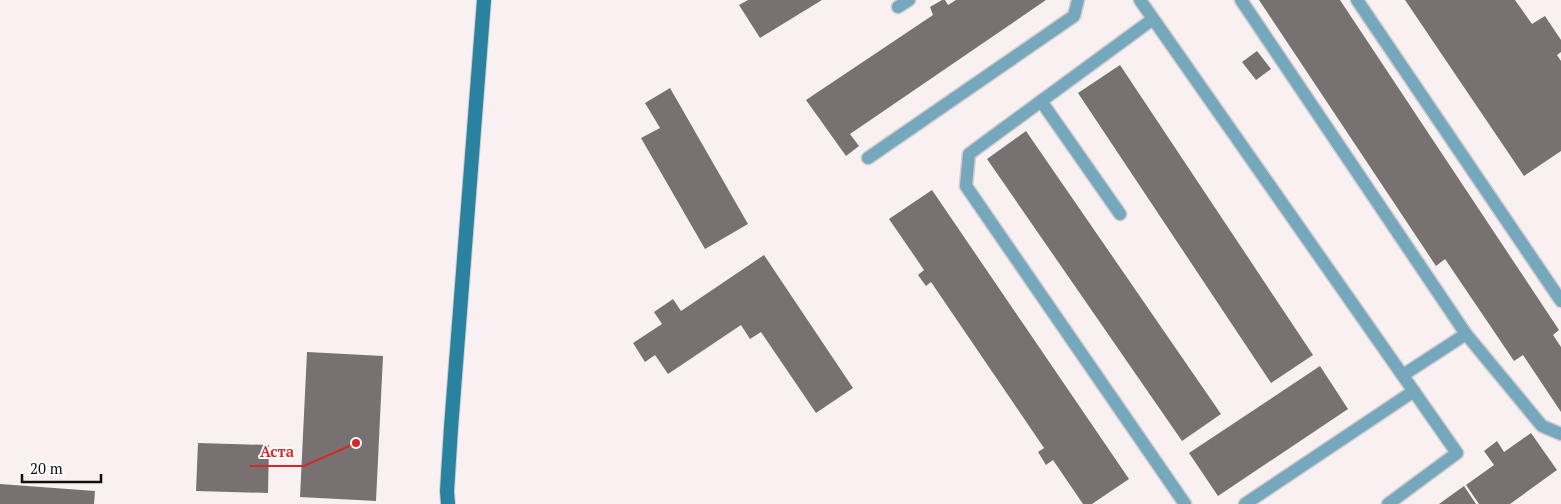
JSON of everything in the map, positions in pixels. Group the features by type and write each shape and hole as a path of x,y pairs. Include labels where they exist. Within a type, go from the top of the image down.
{"main road":[{"path":"448,504 447,491 451,428 484,0"}],"lane":[{"path":"868,158 1074,16 1078,0"},
{"path":"1140,0 1457,453 1388,504"},
{"path":"1241,0 1466,334 1542,426 1561,434"},
{"path":"1357,0 1561,301"},
{"path":"1153,19 969,154 966,186 1185,504"},
{"path":"1041,101 1120,214"},
{"path":"1402,375 1466,334"},
{"path":"1245,504 1414,391"}],"building":[{"path":"748,0 822,0 760,38 739,5"},
{"path":"945,0 948,5 956,0 1046,0 850,134 859,146 846,156 806,100 933,15 930,7"},
{"path":"1259,0 1340,0 1559,330 1553,335 1561,347 1561,412 1523,355 1514,361 1445,259 1436,266"},
{"path":"1405,0 1515,0 1532,24 1545,16 1561,40 1561,52 1557,55 1561,61 1561,151 1524,176"},
{"path":"1257,51 1271,69 1256,80 1242,62"},
{"path":"1120,65 1313,355 1271,383 1078,93"},
{"path":"670,88 748,224 705,249 641,138 660,128 645,103"},
{"path":"1026,131 1221,414 1182,441 987,159"},
{"path":"932,190 1129,479 1092,504 1083,504 1053,460 1046,465 1038,452 1044,448 931,282 926,286 918,275 924,270 889,219"},
{"path":"764,255 853,388 816,413 761,332 750,339 741,325 668,374 655,355 645,362 633,343 662,324 654,312 673,299 681,311"},
{"path":"307,352 383,356 376,501 300,497"},
{"path":"1320,366 1348,409 1218,496 1189,453"},
{"path":"1531,433 1557,470 1510,504 1479,504 1466,485 1494,465 1484,451 1497,441 1504,452"},
{"path":"198,443 269,445 268,493 196,491"},
{"path":"0,484 95,491 94,504 0,504"},
{"path":"1464,486 1476,504 1439,504"}],"place":[{"name":"Аста","path":"356,443"}]}
